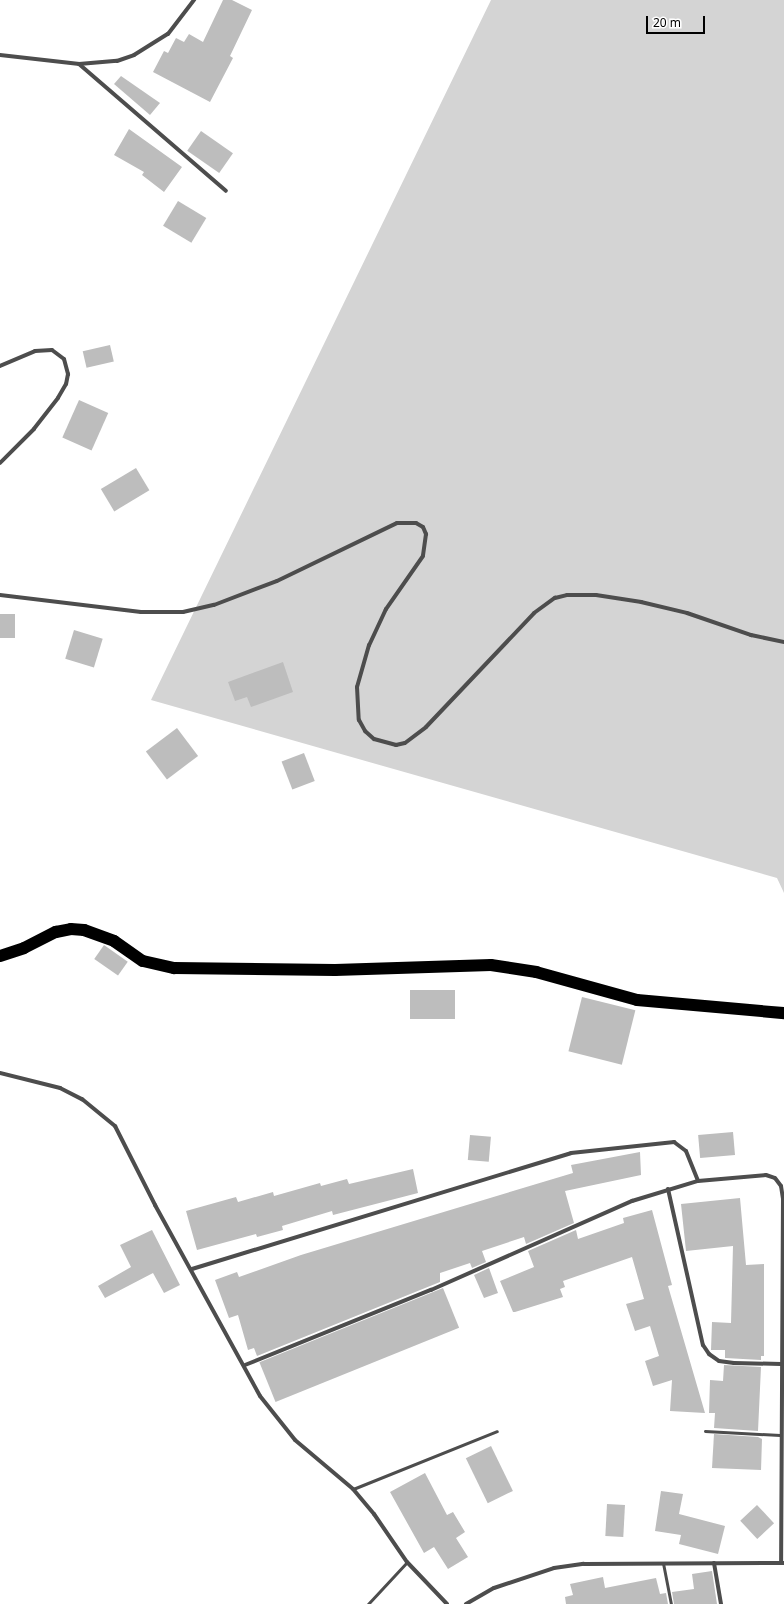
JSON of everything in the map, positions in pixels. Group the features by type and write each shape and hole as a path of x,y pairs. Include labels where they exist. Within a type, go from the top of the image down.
{"highway":[{"path":"0,956 24,948 56,932 71,929 84,930 114,941 143,961 174,968 327,970 491,965 536,972 637,1000 784,1013"}],"street":[{"path":"0,55 79,64 117,61 134,56 168,34 194,0"},
{"path":"79,64 226,191"},
{"path":"0,366 35,351 52,350 64,359 68,374 66,384 58,398 34,429 0,463"},
{"path":"0,595 140,612 183,612 214,605 278,581 390,525 407,521 416,523 423,527 426,534 422,556 386,609 369,645 357,688 359,720 365,731 379,742 396,745 405,743 426,726 534,613 555,598 567,595 596,595 642,602 687,614 751,635 784,642"},
{"path":"0,1073 60,1088 82,1099 115,1126 245,1365 260,1396 278,1421 295,1440 353,1489 390,1535 407,1562 447,1604"},
{"path":"192,1269 571,1153 674,1142 686,1151 698,1181"},
{"path":"245,1365 431,1290 608,1211 698,1181 766,1175 775,1178 781,1186 780,1435 783,1563 584,1564 554,1568 494,1588 466,1604"},
{"path":"668,1190 703,1345 708,1354 719,1361 734,1363 781,1364"},
{"path":"714,1563 721,1604"}],"lane":[{"path":"353,1489 497,1431"},
{"path":"706,1431 780,1435"},
{"path":"368,1604 407,1562"},
{"path":"663,1563 672,1604"}],"shaded area":[{"path":"491,0 784,0 784,893 777,878 151,700"}],"building":[{"path":"223,0 232,0 252,10 230,56 233,58 210,102 153,72 164,51 168,53 176,38 184,42 189,34 203,42"},
{"path":"121,76 160,103 150,115 114,84"},
{"path":"129,129 182,167 164,192 142,175 144,172 114,155"},
{"path":"201,131 233,153 219,173 187,151"},
{"path":"178,201 206,218 191,243 163,226"},
{"path":"110,345 114,362 87,368 83,351"},
{"path":"79,400 108,413 92,450 62,437"},
{"path":"136,468 149,490 114,511 101,489"},
{"path":"0,614 15,614 15,638 0,638"},
{"path":"74,630 103,639 94,667 65,659"},
{"path":"283,662 293,692 251,707 247,697 235,701 228,682"},
{"path":"177,728 198,756 167,779 146,751"},
{"path":"304,753 315,781 292,790 282,762"},
{"path":"104,945 128,962 118,976 94,959"},
{"path":"410,990 455,990 455,1019 410,1019"},
{"path":"582,997 635,1010 622,1065 568,1051"},
{"path":"733,1132 735,1155 700,1158 698,1135"},
{"path":"470,1135 491,1137 489,1162 468,1160"},
{"path":"640,1152 641,1175 565,1191 574,1223 526,1244 524,1237 482,1251 486,1262 472,1268 470,1263 440,1273 440,1282 257,1356 254,1348 248,1350 238,1315 229,1318 215,1280 237,1272 239,1277 301,1255 573,1173 571,1165"},
{"path":"413,1169 418,1193 333,1215 332,1211 282,1226 283,1230 257,1237 256,1234 197,1250 186,1211 236,1197 238,1202 273,1192 274,1196 320,1183 321,1186 347,1179 349,1184"},
{"path":"740,1198 746,1265 764,1264 764,1356 761,1356 761,1360 725,1358 725,1350 711,1350 712,1322 731,1323 733,1246 686,1251 681,1204"},
{"path":"652,1210 672,1285 668,1286 705,1413 670,1411 672,1380 653,1386 645,1361 659,1356 650,1326 635,1331 626,1304 644,1299 632,1257 563,1281 565,1287 560,1289 563,1297 515,1312 513,1312 500,1281 534,1267 528,1251 576,1230 578,1239 624,1223 623,1218"},
{"path":"152,1230 180,1285 164,1293 153,1273 105,1298 98,1286 131,1267 120,1245"},
{"path":"489,1268 498,1293 484,1298 474,1275"},
{"path":"443,1288 459,1328 276,1402 259,1362"},
{"path":"724,1365 761,1367 758,1431 714,1428 715,1413 709,1413 710,1380 723,1381"},
{"path":"714,1434 758,1437 762,1439 761,1470 712,1468"},
{"path":"491,1446 513,1491 488,1503 466,1458"},
{"path":"425,1473 447,1515 453,1512 465,1532 456,1538 468,1557 448,1569 434,1547 424,1553 390,1492"},
{"path":"661,1491 683,1494 679,1514 725,1526 718,1554 679,1544 681,1535 655,1531"},
{"path":"607,1504 625,1505 623,1537 605,1536"},
{"path":"757,1505 774,1523 757,1539 740,1521"},
{"path":"712,1571 717,1604 674,1604 672,1592 694,1589 692,1574"},
{"path":"603,1577 605,1588 656,1578 660,1594 666,1593 668,1604 566,1604 565,1597 573,1595 570,1584"}]}
